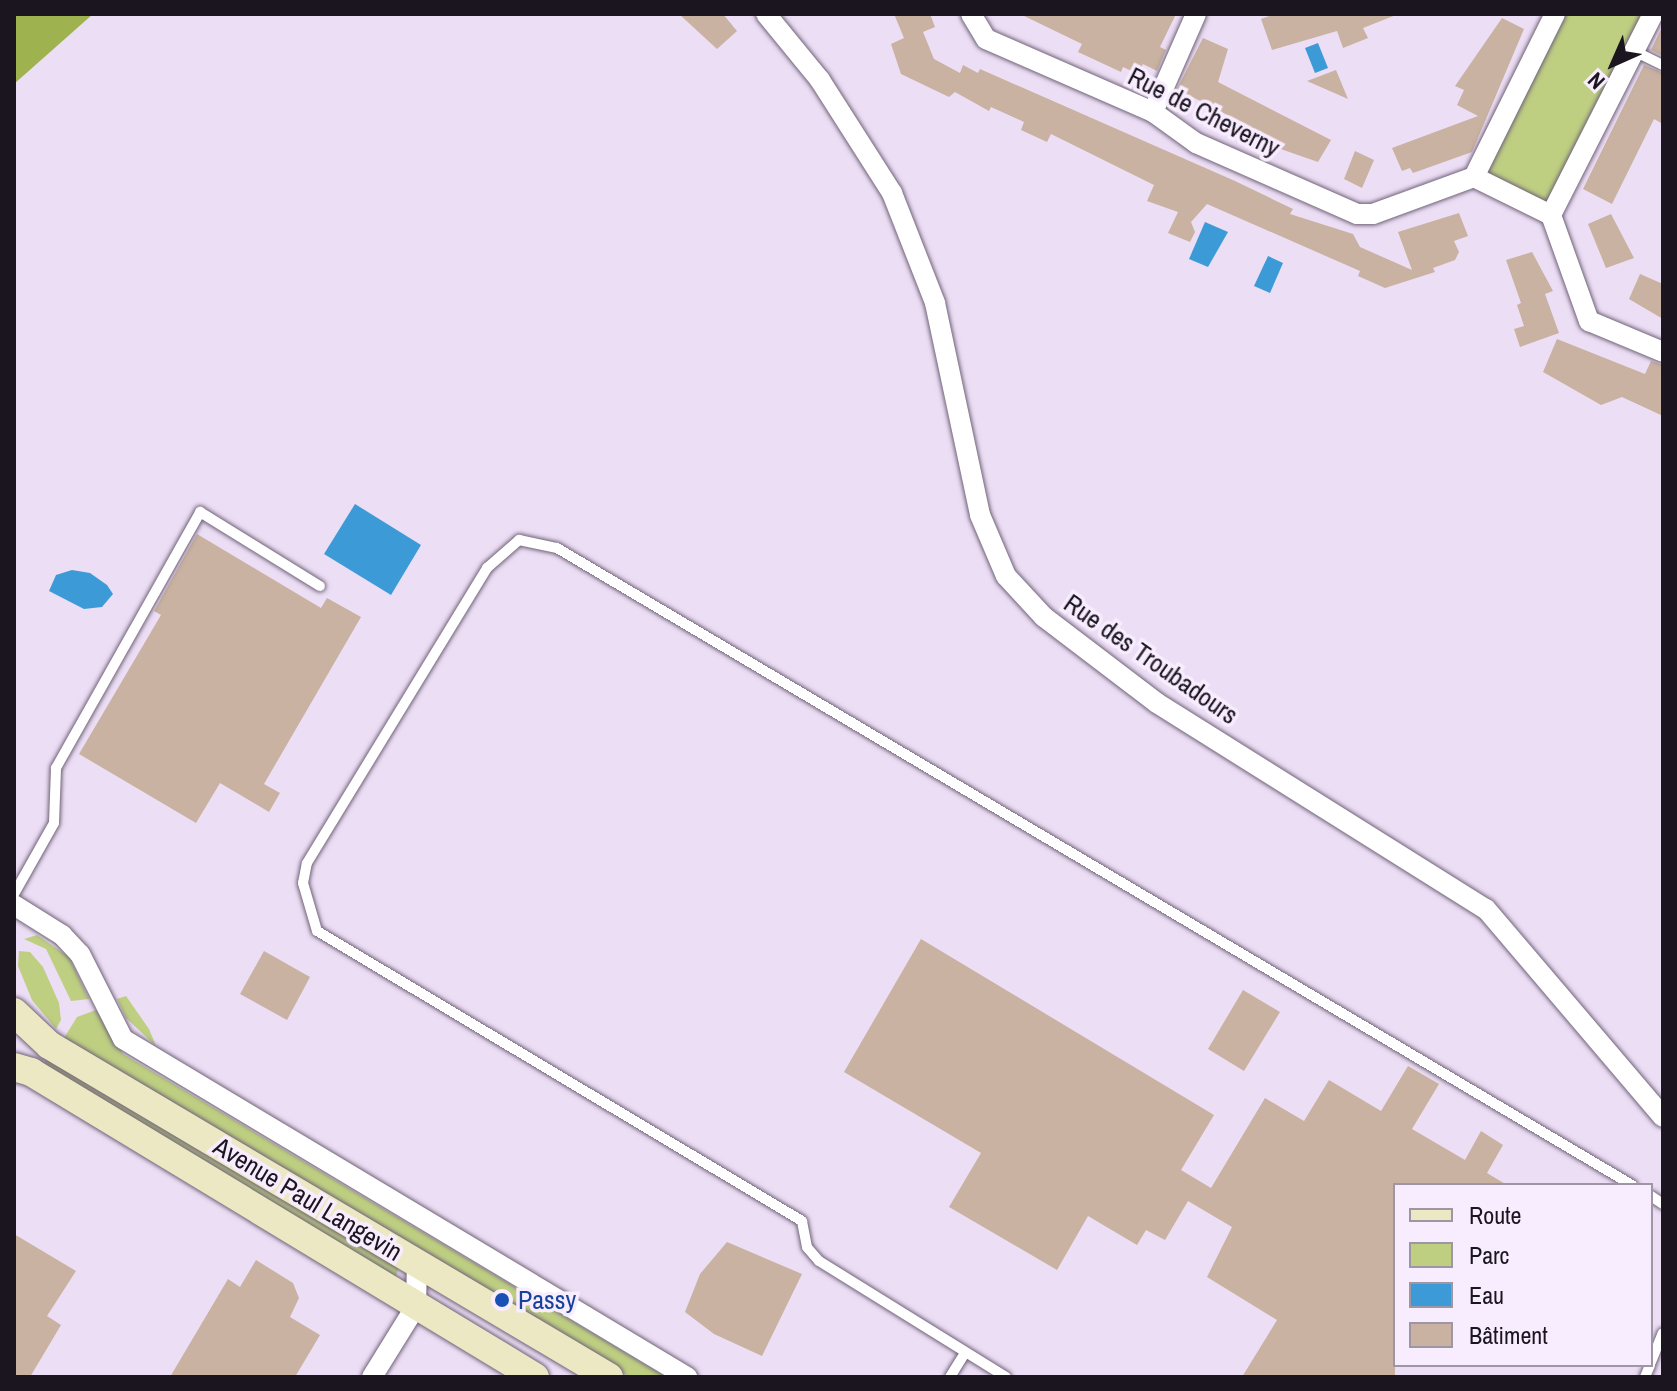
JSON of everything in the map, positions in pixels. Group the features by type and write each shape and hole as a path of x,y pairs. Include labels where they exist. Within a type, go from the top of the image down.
{"main road":[{"name":"Avenue Paul Langevin","path":"14,1012 49,1045 609,1377"},
{"name":"Avenue Paul Langevin","path":"14,1067 535,1377"}],"street":[{"name":"Rue des Troubadours","path":"766,14 820,80 892,193 935,303 980,515 1006,576 1044,617 1157,703 1486,909 1663,1117"},
{"name":"Rue de Cheverny","path":"971,14 986,39 1153,112 1196,143 1357,214 1373,214 1474,177"},
{"path":"1153,112 1196,14"},
{"path":"1555,14 1474,177 1551,215 1589,321 1663,352"},
{"path":"1551,215 1653,14"},
{"path":"16,909 80,954 123,1039 687,1377"},
{"path":"372,1377 416,1306 417,1263"}],"lane":[{"path":"1634,51 1663,65"},
{"path":"16,909 54,823 56,768 200,512 320,586"},
{"path":"1006,1377 964,1355 819,1261 807,1247 802,1221 317,931 303,883 307,863 487,568 519,540 557,548 1629,1183"},
{"path":"1653,1356 1663,1333"},
{"path":"950,1377 964,1355"}],"green space":[{"path":"14,14 93,14 14,84"},
{"path":"1553,14 1653,14 1551,215 1474,177"},
{"path":"37,935 69,957 89,999 71,1001 46,949 24,939"},
{"path":"19,951 30,952 43,967 59,1003 61,1020 56,1029 32,1000 18,966"},
{"path":"126,996 149,1029 156,1046 126,1018 117,999"},
{"path":"96,1010 123,1054 666,1377 630,1377 64,1038 77,1017"},
{"path":"47,1058 400,1262 395,1281 44,1065"}],"water":[{"path":"1318,43 1328,68 1315,73 1305,48"},
{"path":"1205,222 1228,232 1208,267 1189,259"},
{"path":"1268,256 1283,263 1270,293 1254,286"},
{"path":"355,504 421,545 391,595 324,554"},
{"path":"72,570 90,573 107,585 113,594 102,607 84,609 49,591 56,575"}],"building":[{"path":"679,14 723,14 737,31 717,49"},
{"path":"894,14 930,14 935,27 923,32 934,59 960,73 963,65 978,73 980,69 1235,181 1293,209 1290,214 1353,234 1360,247 1412,270 1398,232 1459,213 1468,236 1454,241 1459,252 1455,260 1433,268 1435,272 1385,288 1358,276 1360,271 1207,204 1191,222 1195,232 1190,242 1168,233 1178,212 1147,201 1154,185 1051,134 1047,142 1021,130 1024,122 991,107 989,111 955,92 949,97 901,74 891,44 904,38"},
{"path":"1020,14 1176,14 1160,47 1166,50 1157,71 1143,64 1138,74 1123,67 1121,72 1078,52 1082,44"},
{"path":"1275,14 1396,15 1363,28 1368,38 1343,48 1337,31 1272,50 1261,19"},
{"path":"1502,18 1524,29 1472,152 1413,173 1410,168 1402,171 1392,148 1478,116 1457,105 1464,90 1455,86"},
{"path":"1663,25 1663,56 1651,50"},
{"path":"1203,38 1228,49 1218,82 1331,140 1318,162 1269,145 1272,138 1177,89"},
{"path":"1644,65 1663,73 1663,124 1654,119 1612,204 1583,189"},
{"path":"1336,70 1348,99 1307,81"},
{"path":"1355,151 1374,160 1362,188 1344,179"},
{"path":"1611,214 1634,258 1606,268 1588,224"},
{"path":"1532,252 1553,291 1545,294 1559,333 1520,347 1514,329 1524,326 1517,305 1521,303 1506,260"},
{"path":"1640,274 1663,284 1663,319 1629,299"},
{"path":"1557,339 1645,374 1651,361 1663,365 1663,416 1622,397 1601,405 1543,372"},
{"path":"197,534 321,608 327,598 361,617 264,784 280,793 269,812 220,783 196,823 79,754 161,615 154,611"},
{"path":"921,939 1214,1115 1181,1170 1211,1188 1265,1098 1304,1121 1329,1080 1381,1111 1408,1066 1439,1084 1412,1129 1465,1160 1481,1131 1503,1145 1487,1173 1504,1183 1393,1183 1395,1377 1242,1377 1277,1320 1207,1277 1232,1227 1188,1201 1165,1240 1146,1230 1137,1245 1088,1216 1057,1270 949,1207 981,1153 844,1072"},
{"path":"264,951 310,977 287,1020 240,994"},
{"path":"1243,990 1280,1012 1244,1071 1208,1049"},
{"path":"14,1234 76,1271 47,1316 61,1325 30,1377 14,1377"},
{"path":"727,1242 802,1274 762,1356 714,1334 685,1312 700,1274"},
{"path":"256,1260 293,1283 299,1298 290,1317 320,1335 295,1377 170,1377 228,1279 240,1287"}],"place":[{"name":"Passy","path":"502,1300"}]}
